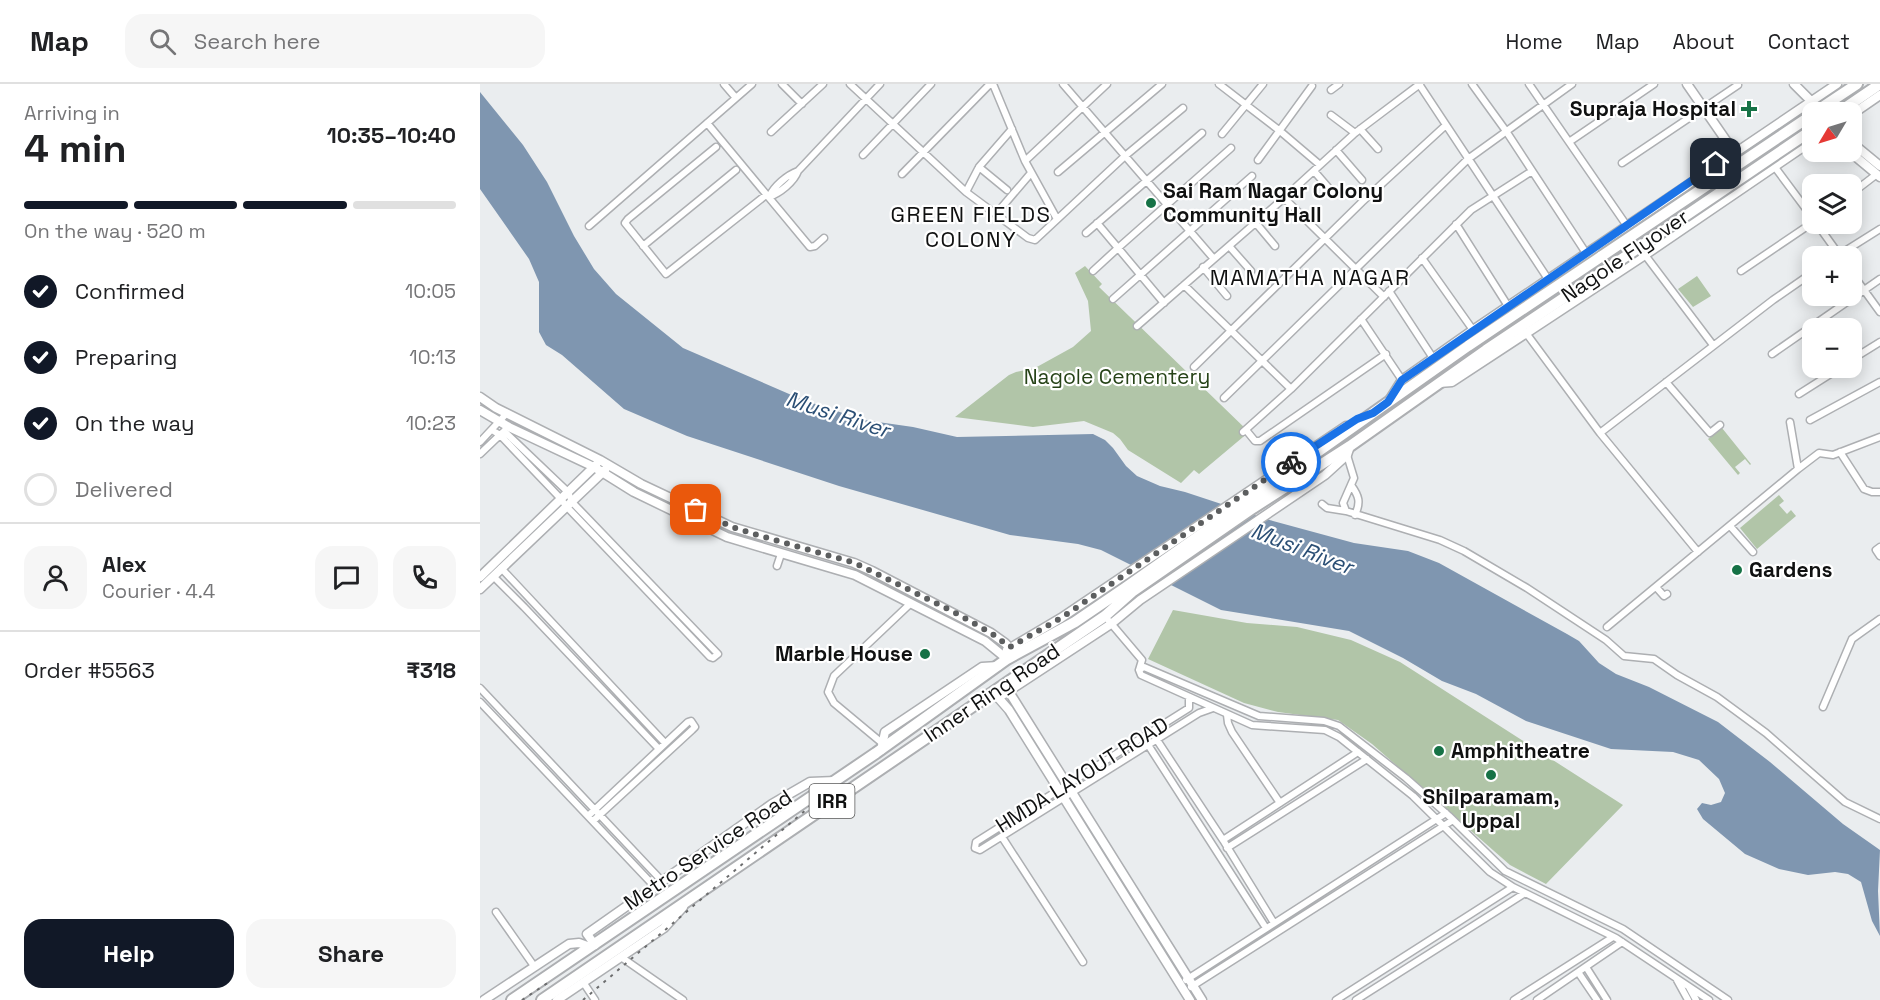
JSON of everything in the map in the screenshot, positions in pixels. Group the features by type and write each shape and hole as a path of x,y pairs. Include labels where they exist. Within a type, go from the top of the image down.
{"highway":[{"name":"Nagole Flyover","path":"1831,102 1857,84"},
{"path":"1854,102 1880,84"},
{"name":"Nagole Flyover","path":"1388,402 1802,122"},
{"name":"Nagole Flyover","path":"1439,383 1802,137"},
{"name":"Inner Ring Road","path":"512,1000 835,781 1007,656 1075,622 1249,505 1349,451 1439,383"},
{"name":"Inner Ring Road","path":"542,1000 726,874 1108,620 1132,592 1388,402"},
{"path":"717,861 726,874"},
{"path":"703,871 712,884"}],"street":[{"path":"724,84 736,98"},
{"path":"589,226 752,84"},
{"path":"782,84 802,104"},
{"path":"771,132 823,84"},
{"path":"850,84 966,192 1028,238 1035,240 1125,156 1183,108"},
{"path":"716,147 625,223 666,274 798,171 880,84"},
{"path":"863,155 931,84"},
{"path":"902,174 991,84 1025,161 1057,219"},
{"path":"1063,84 1214,259"},
{"path":"1025,161 1107,84"},
{"path":"1058,172 1162,84"},
{"path":"1222,134 1263,84"},
{"path":"1331,90 1339,84"},
{"path":"1137,326 1357,131 1419,84 1548,279"},
{"path":"1472,84 1506,131 1586,253"},
{"path":"1529,84 1627,226"},
{"path":"1224,398 1468,159 1572,84"},
{"path":"1569,142 1654,84"},
{"path":"1687,84 1734,152"},
{"path":"1794,84 1811,101"},
{"path":"1388,402 1402,380 1433,358 1837,84"},
{"path":"1622,163 1737,85"},
{"path":"1224,86 1320,165"},
{"path":"1258,160 1312,86"},
{"path":"1862,107 1880,95"},
{"path":"1330,115 1357,131 1378,148"},
{"path":"707,123 810,247 815,246 824,238"},
{"path":"1194,367 1324,239 1446,125"},
{"path":"966,192 978,167 1012,129"},
{"path":"1086,233 1202,133"},
{"path":"1093,271 1231,148"},
{"path":"1439,383 1452,382 1645,255 1802,148"},
{"path":"1336,150 1362,180"},
{"path":"1862,154 1879,172"},
{"path":"1862,160 1879,172"},
{"path":"1774,166 1802,204"},
{"path":"978,167 1007,190"},
{"path":"643,246 736,170"},
{"path":"1314,171 1333,193"},
{"path":"1386,354 1260,441 1255,441 1245,431 1291,389 1471,210 1532,171"},
{"path":"1862,185 1879,172"},
{"path":"996,214 1031,173"},
{"path":"1113,299 1252,176"},
{"path":"1284,198 1355,269 1387,294 1433,358"},
{"path":"1664,201 1684,228"},
{"path":"1255,222 1275,246"},
{"path":"1096,223 1164,303"},
{"path":"1456,224 1508,306"},
{"path":"1854,246 1880,229"},
{"path":"1741,271 1802,230"},
{"path":"1229,246 1251,271"},
{"path":"1645,255 1713,345"},
{"path":"1422,258 1473,330"},
{"path":"1203,267 1227,296"},
{"path":"1772,354 1880,279"},
{"path":"1600,433 1713,345 1802,280"},
{"path":"1184,285 1291,389"},
{"path":"1862,287 1880,312"},
{"path":"1361,319 1402,380"},
{"path":"1527,333 1600,433 1698,552"},
{"path":"1862,353 1880,342"},
{"path":"1799,393 1824,378"},
{"path":"1666,382 1710,433 1720,425"},
{"path":"1810,420 1880,382"},
{"path":"480,397 597,464 602,472 634,492 727,537 845,572 985,641 1007,656"},
{"path":"480,410 499,422 504,431 710,657 713,658 718,654 567,500"},
{"path":"480,442 507,413"},
{"path":"1007,656 1279,470 1357,419 1373,413"},
{"path":"1790,422 1798,469"},
{"path":"492,430 504,431 597,464 609,466 661,494 732,527 855,563 991,633 1007,656"},
{"path":"482,452 504,431"},
{"path":"482,452 487,436"},
{"path":"1607,627 1698,552 1710,546 1730,526 1819,453 1833,455 1880,437"},
{"path":"1349,451 1324,475 1108,620 1142,660 1139,670 1141,675 1252,725 1324,730 1339,737 1413,796 1490,872 1513,887 1622,942 1709,1000"},
{"path":"1346,511 1343,503 1354,478 1349,451"},
{"path":"1840,452 1864,489 1880,492"},
{"path":"480,589 567,500 597,464"},
{"path":"480,577 609,466"},
{"path":"1352,485 1359,496 1360,505 1355,515"},
{"path":"1322,504 1327,508 1346,511 1440,540 1464,551 1527,588 1606,640 1624,656 1654,659 1677,675 1717,697 1766,733 1845,802 1880,819"},
{"path":"1730,526 1753,552"},
{"path":"1880,548 1876,550 1880,556"},
{"path":"777,566 781,554"},
{"path":"501,568 666,743"},
{"path":"493,576 659,749"},
{"path":"1656,587 1664,596 1667,594"},
{"path":"882,746 834,703 828,692 834,676 911,603"},
{"path":"1823,707 1852,639 1880,619"},
{"path":"1139,670 1144,667 1259,716 1324,721 1339,726 1406,778 1446,813 1505,872 1623,928 1728,1000"},
{"path":"480,688 597,812 658,883"},
{"path":"1006,688 1202,1000"},
{"path":"995,695 1009,710 1190,1000"},
{"name":"HMDA LAYOUT ROAD","path":"1070,789 1143,737 1189,708 1189,697"},
{"path":"480,702 591,819 658,883"},
{"path":"1002,837 1061,794 1199,713 1213,708"},
{"path":"1227,715 1232,732 1280,803"},
{"path":"1259,716 1265,727"},
{"path":"591,819 597,812 659,749 688,722 694,723 692,729 597,812"},
{"path":"1151,732 1274,923"},
{"path":"1143,737 1266,928"},
{"path":"1222,840 1358,752"},
{"path":"1227,848 1366,759"},
{"path":"1336,766 1340,776"},
{"name":"Metro Service Road","path":"592,946 587,934 772,804 810,782 835,781"},
{"name":"HMDA LAYOUT ROAD","path":"1002,837 980,850 975,848 975,844 996,829 1061,794"},
{"path":"1191,982 1266,928 1446,813"},
{"path":"1182,988 1453,820"},
{"path":"996,829 1083,962"},
{"path":"1210,840 1218,834"},
{"path":"1336,1000 1513,887"},
{"path":"1356,1000 1525,893"},
{"path":"557,1000 664,928 691,898"},
{"path":"496,912 534,966"},
{"path":"1514,1000 1613,937"},
{"path":"1539,999 1622,942"},
{"path":"484,1000 569,944 592,946"},
{"path":"621,957 682,1000"},
{"path":"1568,965 1583,969 1607,1000"},
{"path":"1583,969 1597,1000"},
{"path":"1555,988 1559,971"},
{"path":"1676,978 1688,1000"},
{"path":"1539,999 1545,980"},
{"path":"583,982 595,1000"},
{"path":"1688,985 1696,1000"}],"green space":[{"name":"Nagole Cementery","path":"1085,266 1102,284 1099,287 1249,432 1199,474 1194,470 1181,483 1128,450 1113,433 1084,421 1033,427 955,417 1009,375 1035,368 1073,347 1091,331 1088,301 1075,273"},
{"path":"1697,276 1711,296 1693,307 1678,289"},
{"path":"1722,428 1751,464 1745,459 1735,467 1740,473 1738,475 1708,439"},
{"path":"1779,495 1784,501 1779,505 1787,514 1791,510 1796,516 1757,549 1740,528"},
{"name":"Shilparamam, Uppal","path":"1173,610 1247,623 1297,627 1351,640 1400,662 1623,805 1546,884 1510,865 1372,744 1338,720 1278,712 1244,703 1148,659"}],"water":[{"name":"Musi River","path":"480,92 523,145 547,182 574,236 594,269 616,294 683,348 803,400 864,420 913,427 957,437 1093,434 1105,440 1137,476 1160,486 1273,521 1354,543 1408,551 1439,563 1579,641 1599,663 1616,674 1649,687 1718,722 1770,762 1843,824 1880,850 1878,891 1880,936 1872,921 1861,882 1848,874 1835,872 1808,875 1779,869 1745,854 1703,819 1697,809 1702,803 1711,805 1721,802 1725,793 1719,779 1699,760 1673,752 1611,749 1526,721 1476,694 1442,681 1349,631 1221,610 1101,550 1078,544 1010,535 839,486 687,436 624,409 562,355 546,345 539,332 539,282 529,259 480,189"}],"railway":[{"path":"583,1000 828,791"},
{"path":"522,1000 549,982"}],"way so far":[{"path":"696,510 732,527 855,563 952,611 991,633 1010,647 1061,618 1291,462"}],"place":[{"name":"Supraja Hospital","path":"1749,109"},
{"name":"Sai Ram Nagar Colony Community Hall","path":"1151,203"},
{"name":"Gardens","path":"1737,570"},
{"name":"Marble House","path":"925,654"},
{"name":"Amphitheatre","path":"1439,751"},
{"name":"Shilparamam, Uppal","path":"1491,775"}],"district":[{"name":"GREEN FIELDS COLONY","path":"971,226"},
{"name":"MAMATHA NAGAR","path":"1310,277"}],"route":[{"path":"1291,462 1357,419 1373,413 1388,402 1402,380 1716,164"}]}
